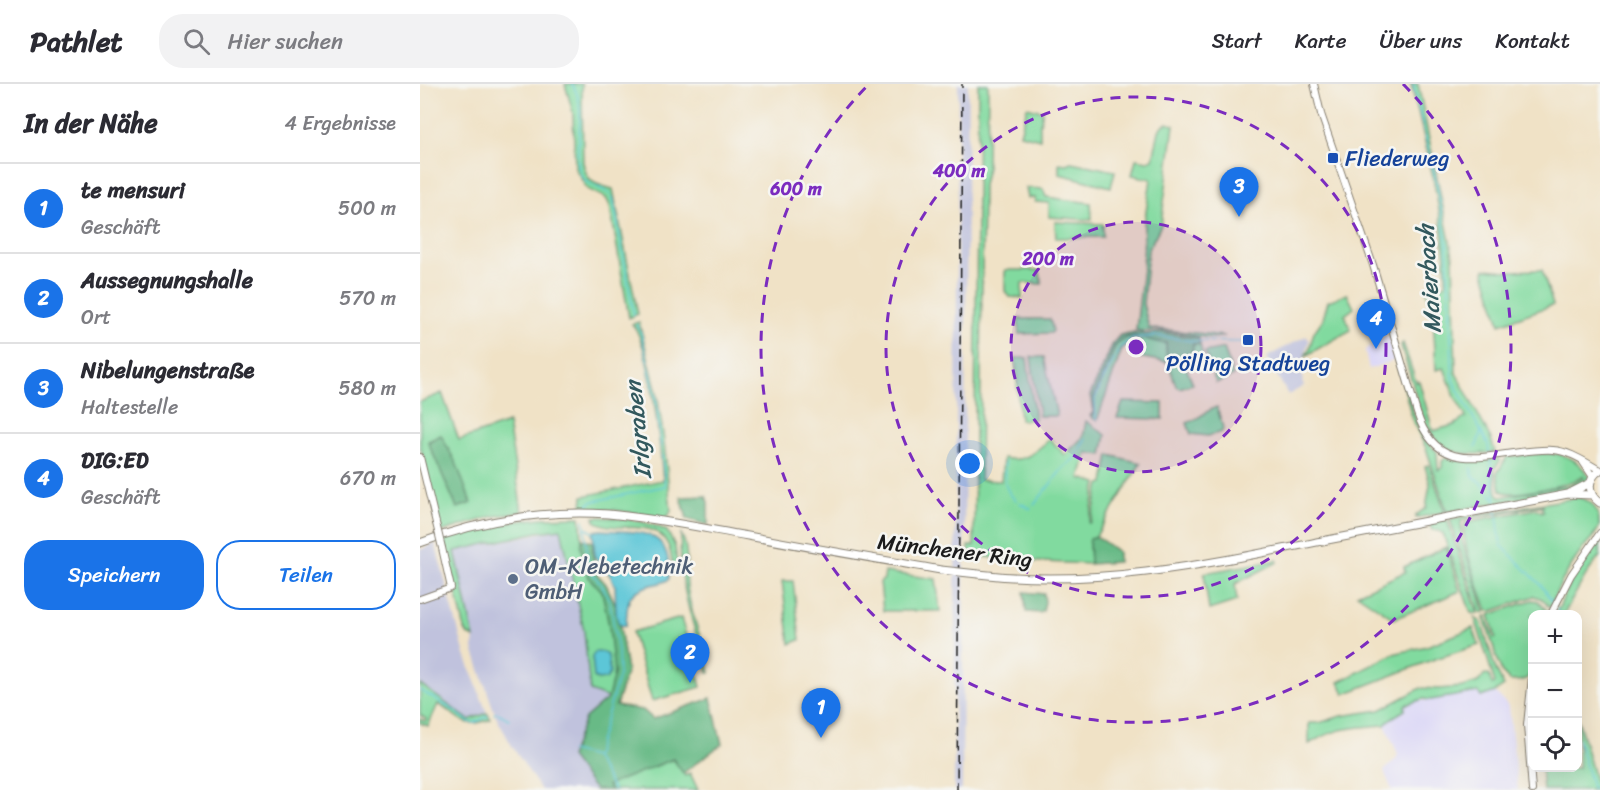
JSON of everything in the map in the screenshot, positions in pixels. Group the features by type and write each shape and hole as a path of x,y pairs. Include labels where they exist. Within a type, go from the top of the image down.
{"main road":[{"path":"1568,494 1592,480 1600,470"},
{"path":"1592,480 1592,495"},
{"path":"1568,494 1592,495 1600,503"},
{"name":"Münchener Ring","path":"420,543 460,529 500,520 553,514 596,514 657,521 941,570 1024,578 1083,578 1156,571 1568,494"}],"street":[{"path":"1314,84 1321,114 1364,234 1422,426 1431,441 1444,452 1464,458 1553,450 1570,454 1600,470"},
{"path":"420,457 451,588 420,599"},
{"path":"1583,462 1592,480"},
{"path":"1553,610 1582,557 1600,533"},
{"path":"1529,718 1527,734 1532,790"}],"shaded area":[{"path":"958,84 968,84 962,790 954,790"},
{"path":"1306,336 1309,340 1300,372 1304,386 1288,395 1267,357"},
{"path":"1388,336 1395,360 1369,369 1365,350"},
{"path":"561,529 584,631 590,691 608,698 585,718 570,757 595,790 541,790 512,746 496,717 473,649 474,635 455,551"},
{"path":"435,543 465,655 487,713 470,721 420,684 420,550"},
{"path":"1478,692 1481,696 1495,692 1509,707 1518,790 1392,790 1384,771 1398,754 1385,725 1390,719 1396,716 1405,705 1415,701"}],"green space":[{"path":"565,84 582,84 583,162 587,174 592,182 613,189 638,314 629,318 610,206 606,198 587,189 575,168 573,113"},
{"path":"978,84 988,84 987,167 983,185 980,480 1001,481 1003,458 1018,459 1029,456 1050,439 1065,455 1083,437 1086,421 1106,435 1102,455 1087,453 1080,478 1097,483 1089,523 1100,484 1104,483 1109,455 1141,463 1096,536 1089,540 1090,564 1019,561 971,555 968,546 974,546"},
{"path":"1411,84 1418,84 1453,256 1456,373 1491,439 1495,452 1464,453 1442,446 1428,428 1422,415 1401,345 1403,343 1416,382 1419,381 1433,431 1454,425 1466,417 1455,397 1444,368 1436,370 1433,313 1436,311 1436,304 1429,299 1427,291 1446,284 1445,259 1439,208"},
{"path":"1027,107 1043,111 1040,139 1020,134"},
{"path":"1167,123 1174,125 1161,225 1148,250 1143,304 1149,328 1225,336 1209,338 1159,330 1136,330 1143,267 1144,225 1151,179 1132,175 1136,159 1148,161 1153,159 1159,131"},
{"path":"1071,162 1115,171 1111,187 1059,174 1059,163"},
{"path":"1026,188 1043,189 1046,197 1091,203 1092,220 1049,217 1049,203 1035,202 1035,198 1028,198"},
{"path":"1055,222 1103,224 1103,237 1056,238"},
{"path":"1485,269 1542,270 1553,305 1500,324"},
{"path":"1005,270 1039,270 1042,284 1022,283 1022,298 1009,297 1005,291"},
{"path":"1347,294 1354,308 1345,315 1351,330 1305,356 1314,332 1323,319 1328,301"},
{"path":"1018,319 1050,319 1053,331 1051,333 1019,334"},
{"path":"639,322 657,392 664,441 671,511 664,518 614,510 582,508 583,496 663,480 649,374 639,335 632,324"},
{"path":"1134,332 1145,334 1163,332 1199,338 1200,344 1193,344 1192,354 1167,362 1166,343 1134,336 1122,340 1115,346 1094,398 1094,410 1092,418 1090,416 1093,412 1090,395 1113,343 1120,335"},
{"path":"1133,336 1166,343 1167,362 1137,357 1141,340 1132,340 1122,349 1097,421 1092,418 1095,412 1093,401 1115,346"},
{"path":"1391,338 1418,426 1424,438 1437,452 1438,470 1442,468 1442,461 1446,458 1461,461 1499,459 1494,469 1497,493 1501,497 1570,485 1584,478 1583,476 1567,483 1517,493 1501,491 1497,473 1507,457 1542,453 1563,455 1573,460 1589,477 1586,482 1569,489 1447,512 1426,448 1413,422"},
{"path":"1193,344 1200,344 1204,361 1186,367 1193,384 1179,388 1176,386 1168,362 1192,354"},
{"path":"1224,348 1233,376 1216,383 1205,352"},
{"path":"1031,357 1044,357 1057,416 1039,416"},
{"path":"1015,358 1027,358 1035,419 1020,420"},
{"path":"442,393 459,440 508,423 522,512 491,517 441,532 420,444 420,402","holes":["441,435 471,503 457,508 428,441"]},
{"path":"1123,402 1163,403 1163,419 1117,418"},
{"path":"1217,407 1222,432 1208,436 1191,434 1187,423"},
{"path":"441,435 457,465 471,503 457,508 428,442"},
{"path":"1429,465 1445,512 1416,518 1416,515 1426,508 1430,484 1425,466"},
{"path":"706,496 708,525 687,519 681,497"},
{"path":"1575,498 1590,502 1598,515 1599,527 1568,571 1550,608 1542,599 1534,596 1487,611 1467,551 1464,529 1466,522 1537,509 1542,512 1544,511 1541,508 1543,505 1465,519 1461,522 1462,541 1485,612 1480,613 1450,519"},
{"path":"580,517 585,567 589,576 603,593 609,621 614,675 608,698 590,691 584,631 561,529 455,551 474,638 465,630 443,538 490,525 541,518"},
{"path":"594,517 640,522 667,531 675,546 678,573 674,573 669,548 662,536 645,528 604,525 595,521"},
{"path":"1447,519 1478,614 1471,613 1443,534 1432,530 1429,523"},
{"path":"681,534 686,553 689,596 710,673 708,673 697,639 684,587 680,552"},
{"path":"1096,536 1118,552 1118,562 1090,564 1089,540"},
{"path":"582,539 593,542 597,574 606,584 617,608 627,671 616,706 643,710 653,719 711,698 722,744 683,773 673,759 608,785 611,790 595,790 570,757 585,718 608,698 614,673 609,626 602,591 589,578 581,548"},
{"path":"1600,542 1600,556 1586,575 1566,610 1558,610 1572,579"},
{"path":"1446,547 1460,591 1394,619 1357,594 1405,572 1404,567"},
{"path":"1277,560 1278,562 1235,584 1237,601 1209,610 1204,573"},
{"path":"885,572 936,579 940,611 883,611 880,582 884,579"},
{"path":"782,581 793,581 800,640 790,644"},
{"path":"1024,592 1044,594 1043,611 1040,613 1026,612"},
{"path":"1532,600 1538,601 1546,610 1528,610 1528,677 1526,679 1510,681 1502,673 1484,618 1486,616 1494,638 1496,637 1489,615"},
{"path":"681,618 701,687 652,701 632,632"},
{"path":"1475,618 1481,622 1496,670 1504,686 1481,697 1478,692 1431,700 1423,699 1405,705 1405,710 1385,725 1338,731 1309,744 1309,723 1319,723 1341,716 1380,710 1421,688 1463,687 1478,682 1485,674 1489,675 1492,684 1495,683"},
{"path":"1473,628 1479,645 1432,660 1344,694 1339,682 1393,654 1427,646"},
{"path":"420,684 469,720 487,713 491,719 467,723 438,704 428,726 420,723 420,719 425,721 426,719 420,715"},
{"path":"1582,733 1598,790 1543,790 1541,772 1582,772"},
{"path":"674,759 685,776 690,773 698,790 611,790 607,785"}],"water":[{"path":"601,530 651,536 659,541 669,562 669,579 636,591 632,595 628,604 626,625 623,626 619,624 616,615 615,585 595,557 593,534"},
{"path":"595,652 603,652 608,656 610,673 606,679 598,680 594,677 592,656"}],"waterway":[{"name":"Irlgraben","path":"572,84 577,93 580,114 579,169 585,180 613,198 634,315"},
{"name":"Maierbach","path":"1413,84 1437,185 1447,244 1453,381 1488,444 1489,453"},
{"name":"Irlgraben","path":"585,510 590,502 665,486 656,398 641,333 637,325"},
{"path":"1096,420 1095,399 1101,384 1120,348 1132,338 1158,336 1192,341 1243,342"},
{"name":"Maierbach","path":"1476,447 1481,432"},
{"path":"1034,505 1063,468 1073,460 1086,439"},
{"name":"Maierbach","path":"1490,458 1496,504"},
{"path":"1005,462 1007,488 1016,500"},
{"name":"Maierbach","path":"1471,468 1473,476 1495,498"},
{"path":"1020,503 1031,509"},
{"name":"Maierbach","path":"1496,509 1501,545 1540,584 1553,603"},
{"name":"Irlgraben","path":"584,520 588,560 593,574 603,587 610,602 618,650 619,675 595,757"},
{"path":"586,528 594,533"},
{"path":"420,690 469,722 474,723 488,716"},
{"path":"498,713 509,719"},
{"path":"571,751 594,757"},
{"name":"Maierbach","path":"1582,753 1593,790"},
{"path":"595,758 614,790"}],"railway":[{"path":"957,790 962,84"}],"place":[{"name":"Fliederweg","path":"1333,158"},
{"name":"Nibelungenstraße","path":"1239,217"},
{"name":"Pölling Stadtweg","path":"1248,340"},
{"name":"DIG:ED","path":"1376,349"},
{"name":"OM-Klebetechnik GmbH","path":"513,579"},
{"name":"Aussegnungshalle","path":"690,683"},
{"name":"te mensuri","path":"821,738"}]}
